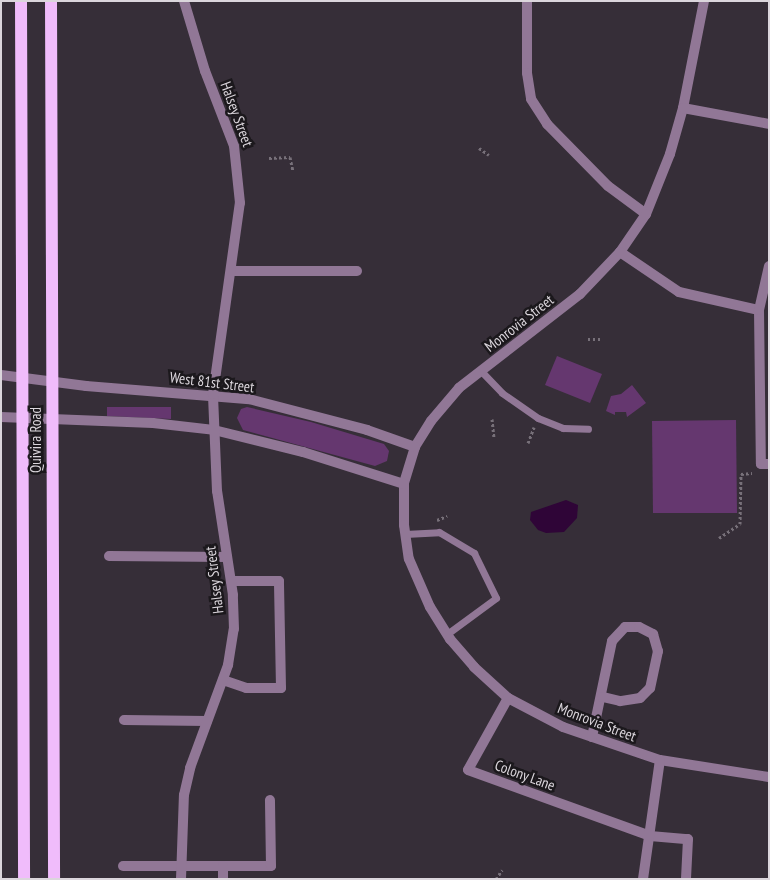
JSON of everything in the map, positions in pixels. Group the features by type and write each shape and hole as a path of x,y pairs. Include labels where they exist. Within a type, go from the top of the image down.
{"main road":[{"name":"Quivira Road","path":"21,1 24,879"},
{"name":"Quivira Road","path":"51,1 54,879"}],"street":[{"name":"Halsey Street","path":"181,879 184,795 207,721 223,680 234,629 231,581 217,491 213,394 240,203 239,172 233,142 205,71 184,1"},
{"path":"527,1 527,73 531,99 547,124 608,186 646,214"},
{"name":"Monrovia Street","path":"704,1 683,108 670,154 646,214 620,252 580,294 459,388 415,447 404,484 405,534 409,559 430,607 447,634 474,667 508,698 563,727 660,760 769,777"},
{"path":"683,108 767,121"},
{"path":"620,252 679,292 759,310"},
{"path":"765,464 759,310 769,266"},
{"path":"231,271 357,271"},
{"name":"West 81st Street","path":"1,375 21,379 213,394 249,399 367,430 415,447"},
{"path":"1,417 214,430 303,452 404,484"},
{"path":"109,556 227,557"},
{"path":"223,680 246,688 281,688 279,581 231,581"},
{"path":"592,737 602,697 612,641 625,627 639,626 653,634 658,651 650,688 640,698 620,701 602,697"},
{"name":"Colony Lane","path":"508,698 468,770 650,836"},
{"path":"124,720 207,721"},
{"path":"643,879 660,760"},
{"path":"123,866 271,866 270,800"},
{"path":"650,836 688,839 686,879"},
{"path":"223,866 223,879"}],"lane":[{"path":"481,371 502,393 538,418 563,428 588,429"},
{"path":"405,534 439,532 474,554 496,598 447,634"}],"path":[{"path":"479,148 489,155"},
{"path":"270,158 290,157 293,171"},
{"path":"588,338 600,339"},
{"path":"492,419 494,437"},
{"path":"720,538 740,524 741,474 752,474 765,464"},
{"path":"496,879 502,870"}],"shaded area":[{"path":"557,356 602,374 590,403 545,385"},
{"path":"632,385 646,403 627,417 626,412 615,412 615,415 606,411 611,396 621,394"},
{"path":"107,407 171,407 171,419 107,416"},
{"path":"247,407 311,422 384,444 389,451 387,461 375,466 243,430 237,418 241,409"},
{"path":"736,420 737,513 653,513 652,421"},
{"path":"566,500 578,505 577,518 564,532 546,533 538,530 530,520 531,512"}]}
